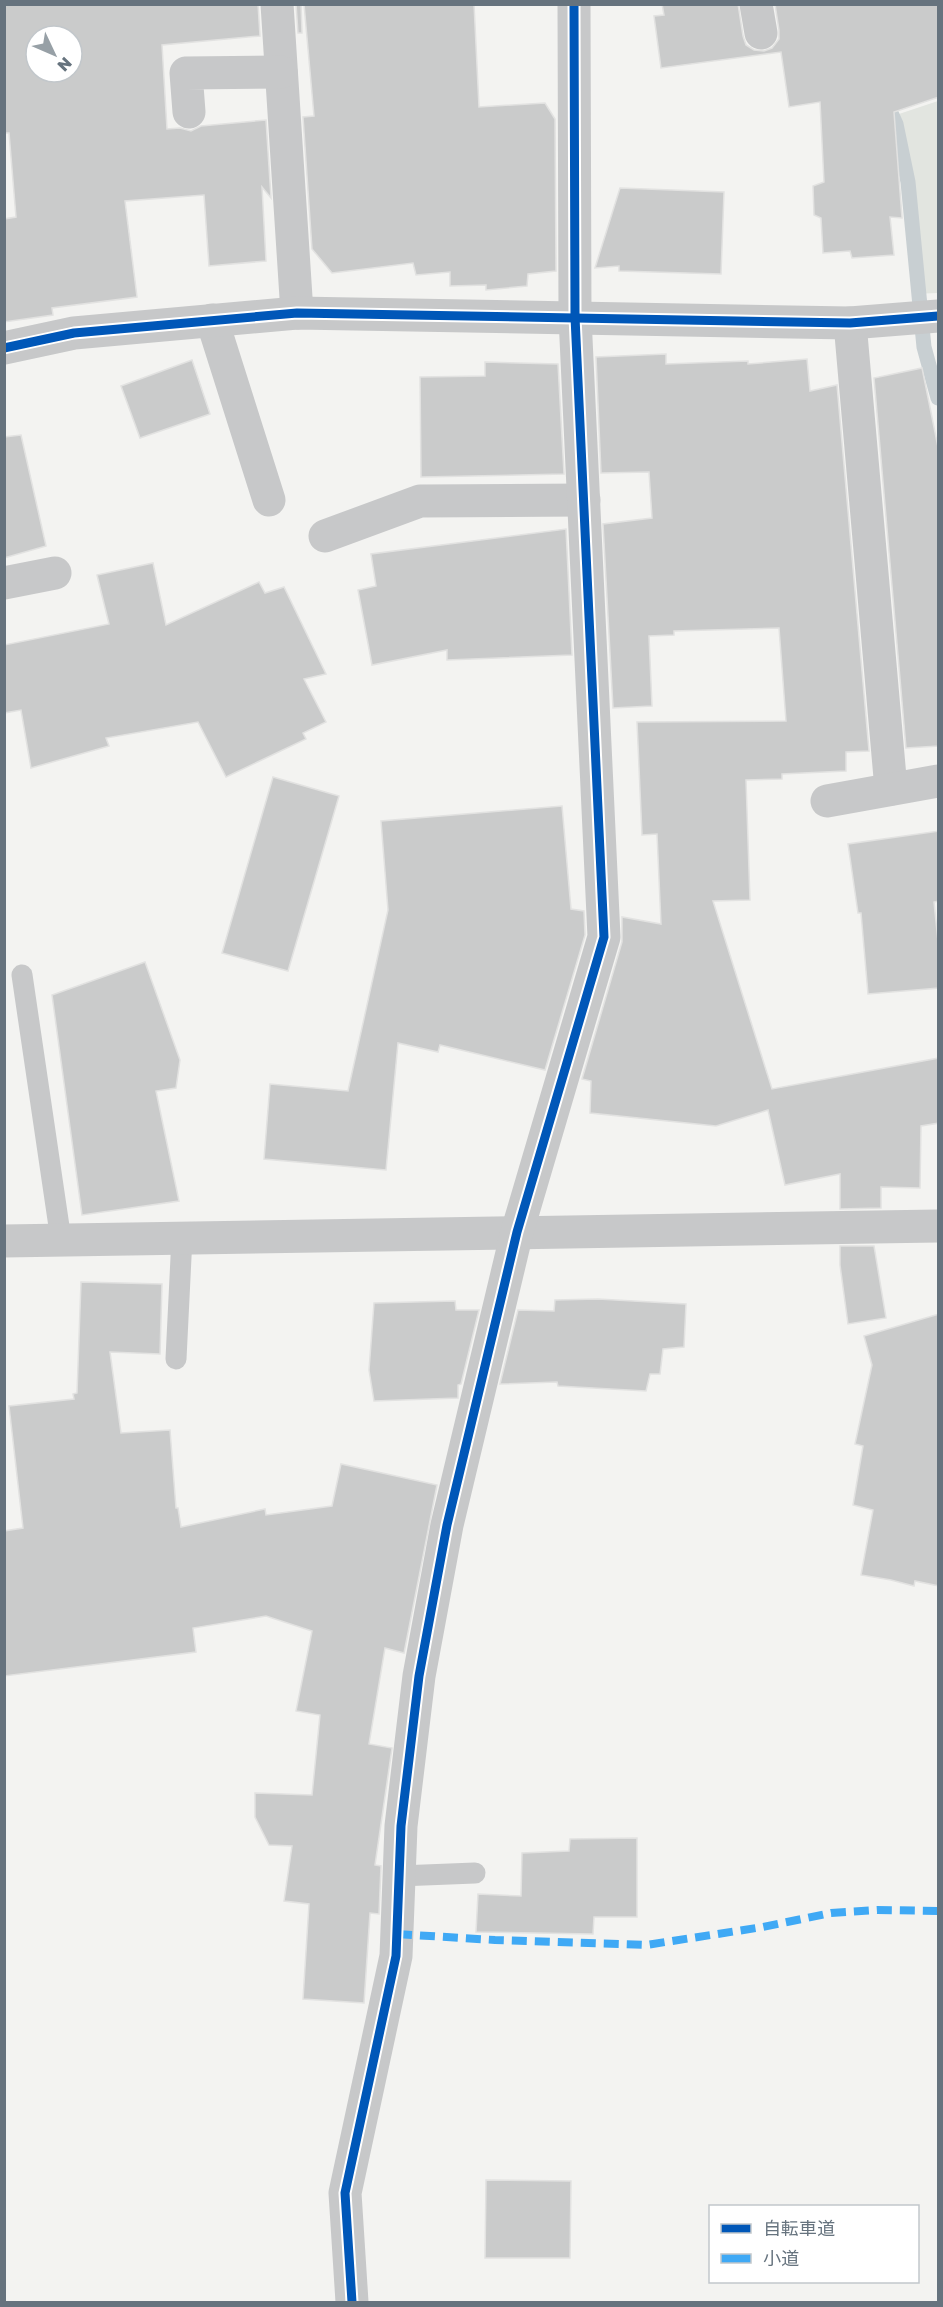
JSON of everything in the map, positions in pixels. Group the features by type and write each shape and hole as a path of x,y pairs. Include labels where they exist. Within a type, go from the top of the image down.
{"street":[{"path":"277,4 297,313"},
{"path":"352,2302 345,2193 396,1956 401,1826 419,1676 447,1525 517,1232 604,937 575,317 574,4"},
{"path":"189,112 186,73 281,72"},
{"path":"4,348 74,333 297,313 850,323 939,316"},
{"path":"212,320 269,500"},
{"path":"850,323 891,789"},
{"path":"325,536 420,501 584,500"},
{"path":"4,583 55,573"},
{"path":"827,801 939,781"},
{"path":"4,1241 939,1226"}],"lane":[{"path":"22,975 61,1240"},
{"path":"176,1359 182,1237"},
{"path":"399,1876 475,1873"}],"shaded area":[{"path":"938,101 938,293 912,294 899,114"}],"building":[{"path":"4,4 258,4 260,36 162,45 167,129 180,128 191,131 201,126 266,120 271,198 262,187 266,261 209,266 204,195 125,201 137,297 52,308 53,315 4,322 4,219 16,217 9,133 4,133"},
{"path":"296,4 301,4 302,33 298,33"},
{"path":"304,4 474,4 479,107 545,103 555,119 556,271 528,274 527,286 486,290 486,285 450,286 450,272 416,275 413,263 332,273 312,249 303,117 314,116"},
{"path":"662,4 738,4 746,45 754,50 764,51 772,48 779,39 775,4 939,4 939,97 894,112 902,218 890,217 894,255 852,258 850,251 823,253 821,218 814,215 813,186 824,182 820,102 789,107 781,52 661,68 654,16 664,15"},
{"path":"620,188 724,192 721,274 619,271 619,266 595,268"},
{"path":"666,354 666,364 748,361 748,364 807,359 810,391 837,385 869,751 846,752 846,771 782,774 782,779 746,780 750,900 713,901 772,1089 939,1058 939,1123 921,1126 920,1188 881,1187 881,1208 840,1209 840,1174 785,1185 768,1110 716,1126 590,1113 591,1081 582,1079 622,942 622,917 661,924 657,834 642,835 637,722 786,721 779,628 674,631 674,635 649,636 652,706 613,708 603,524 652,518 649,472 601,473 596,357"},
{"path":"192,360 210,414 140,438 121,386"},
{"path":"485,362 558,364 564,474 421,477 420,377 485,376"},
{"path":"922,368 939,452 939,746 906,748 874,378"},
{"path":"21,435 46,546 4,558 4,437"},
{"path":"566,529 572,655 447,660 447,650 372,665 358,590 376,586 371,554"},
{"path":"153,563 166,625 259,582 265,593 284,587 326,674 304,679 326,722 303,733 306,739 226,777 198,722 106,738 109,746 31,768 21,710 4,713 4,645 109,624 97,575"},
{"path":"273,777 339,796 288,971 222,953"},
{"path":"562,806 571,909 584,911 585,935 545,1070 440,1045 438,1052 398,1043 386,1170 264,1159 270,1084 348,1091 388,910 381,821"},
{"path":"939,831 939,901 934,902 939,951 939,988 868,994 861,913 858,913 848,844"},
{"path":"145,962 180,1060 176,1088 156,1091 179,1201 82,1215 52,995"},
{"path":"840,1246 874,1246 886,1318 848,1324 840,1265"},
{"path":"81,1282 162,1284 160,1354 110,1352 121,1433 170,1430 176,1508 178,1508 181,1527 265,1509 266,1515 332,1506 341,1464 437,1485 404,1653 385,1648 369,1744 392,1748 375,1865 381,1866 379,1914 370,1913 364,2003 303,1999 309,1904 284,1901 292,1846 269,1845 255,1817 255,1793 312,1795 320,1715 296,1711 312,1631 266,1616 193,1628 196,1652 4,1676 4,1531 23,1528 9,1406 74,1399 73,1394 77,1393"},
{"path":"598,1299 686,1304 684,1347 663,1349 660,1374 650,1374 646,1391 558,1386 557,1382 500,1384 518,1310 554,1311 555,1300"},
{"path":"455,1301 456,1310 479,1310 461,1384 458,1385 458,1398 374,1401 369,1370 374,1303"},
{"path":"939,1314 939,1586 915,1581 914,1586 861,1575 873,1510 853,1505 863,1446 855,1444 872,1365 864,1336"},
{"path":"637,1838 637,1917 594,1917 593,1934 476,1932 478,1894 521,1896 522,1853 569,1851 570,1839"},
{"path":"486,2180 571,2181 570,2258 485,2258"}],"waterway":[{"path":"886,102 896,124 908,182 924,347 938,398"}],"marked path":[{"path":"397,1934 646,1945 763,1927 831,1913 877,1910 938,1911"}],"cycle path":[{"path":"352,2302 345,2193 396,1956 401,1826 419,1676 447,1525 517,1232 604,937 575,317 574,4"},
{"path":"4,348 74,333 297,313 850,323 938,316"}]}
